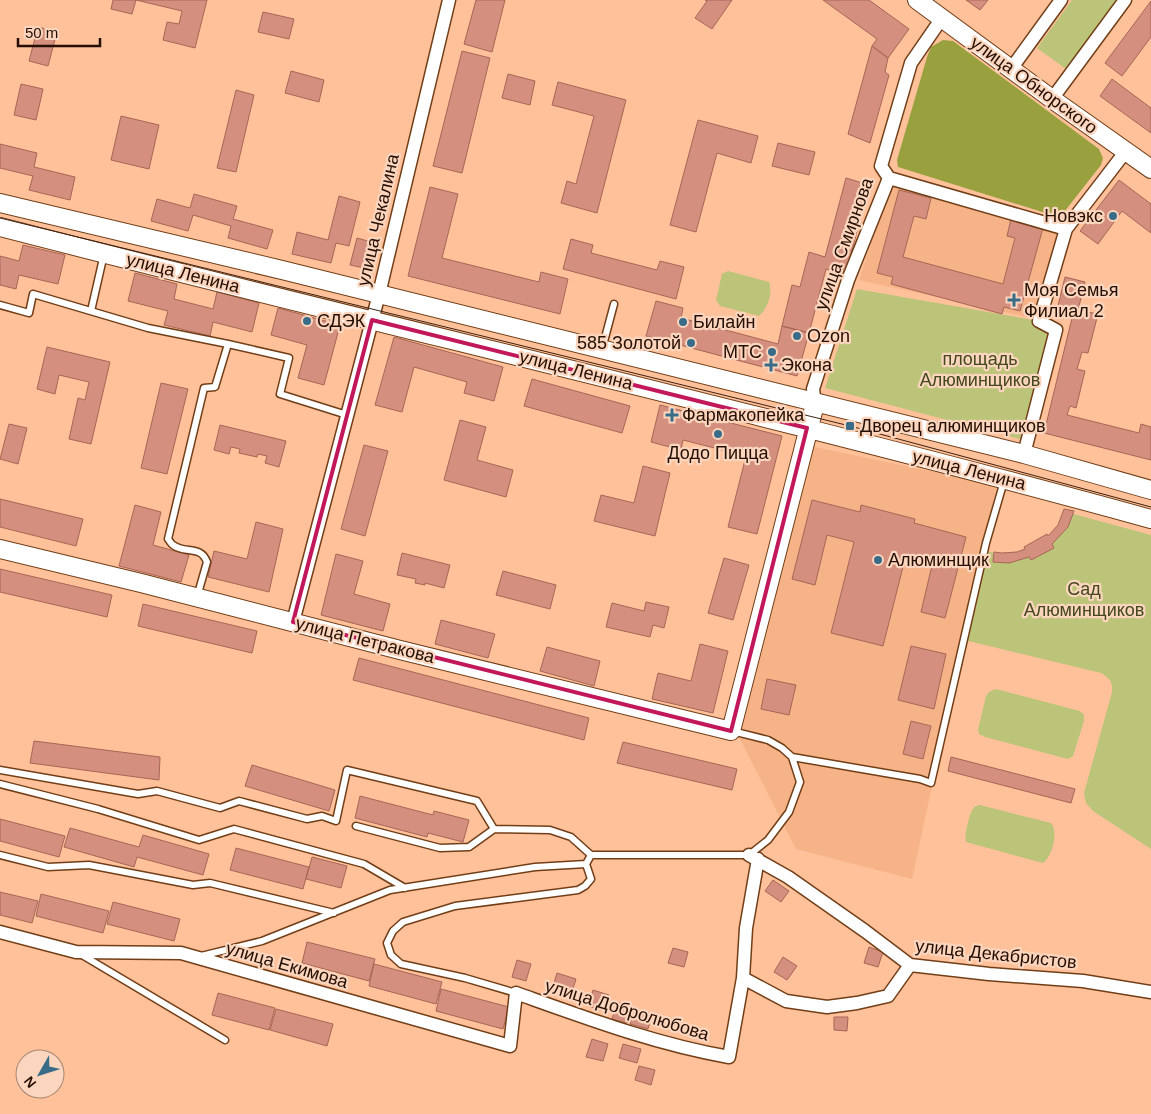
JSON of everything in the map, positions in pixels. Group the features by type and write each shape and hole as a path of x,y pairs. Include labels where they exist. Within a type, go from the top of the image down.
{"main road":[{"name":"улица Обнорского","path":"917,0 1151,169"},
{"name":"улица Ленина","path":"0,203 379,294 815,404 1024,454 1151,490"},
{"name":"улица Ленина","path":"0,226 807,428 1151,519"},
{"path":"731,731 807,428 815,404"},
{"name":"улица Петракова","path":"0,549 731,731"}],"street":[{"name":"улица Чекалина","path":"294,622 379,294 449,0"},
{"path":"1011,69 1061,0"},
{"path":"1052,99 1125,0"},
{"name":"улица Смирнова","path":"815,404 812,389 848,280 889,178 881,166 912,63 942,18"},
{"path":"1024,454 1056,330 1039,321 1066,230 1126,151"},
{"path":"889,178 1066,230"},
{"path":"754,857 742,978 786,1001 827,1006 857,1003 888,996 910,965"},
{"name":"улица Декабристов","path":"754,857 788,877 910,965 989,974 1082,981 1151,992"},
{"name":"улица Екимова","path":"0,932 76,952 181,953 510,1046 516,993"},
{"name":"улица Добролюбова","path":"516,993 633,1034 696,1051 729,1057 742,978"}],"lane":[{"path":"91,312 104,253"},
{"path":"0,305 29,312 33,294 148,328 288,358 280,394 347,415"},
{"path":"602,350 614,304"},
{"path":"197,598 207,562 205,557 200,552 174,546 168,539 204,388 215,387 228,344"},
{"path":"792,757 849,766 931,783 986,543 1004,480"},
{"path":"356,826 440,848 469,847 494,829 550,830 572,837 591,855 754,857 789,812 800,782 792,757 782,748 768,740 731,731"},
{"path":"0,770 138,794 157,791 220,808 239,801 307,819 322,816 336,821 347,770 477,801 494,829"},
{"path":"0,784 98,810 199,840 234,830 364,864 405,888"},
{"path":"0,855 48,867 89,865 193,885 210,884 335,913"},
{"path":"516,993 465,978 401,964 391,955 387,943 393,930 403,922 455,906 578,890 585,886 590,879 586,864 591,855"},
{"path":"197,957 262,942 390,890 535,867 586,864"},
{"path":"76,952 226,1040"}],"highlighted area":[{"path":"372,320 807,428 731,731 293,622"}],"shaded area":[{"path":"891,183 1062,228 1036,319 859,280"},
{"path":"810,446 997,485 912,879 796,849 739,737"}],"green space":[{"path":"1072,0 1117,0 1066,69 1037,48"},
{"path":"943,40 953,41 1099,149 1103,158 1101,165 1061,216 1052,215 898,167 897,160 927,57 931,47"},
{"path":"728,271 769,282 769,300 759,316 720,306 716,300 722,274"},
{"name":"площадь Алюминщиков","path":"857,289 1039,321 1056,330 1024,440 825,388"},
{"name":"Сад Алюминщиков","path":"1070,513 1151,535 1151,849 1093,811 1086,803 1084,793 1112,692 1112,685 1108,678 1101,673 960,639 981,550 1011,557 1050,542"},
{"path":"996,689 1080,711 1084,715 1084,721 1073,756 1068,759 979,734 978,730 986,696 989,692"},
{"path":"980,805 1051,823 1054,838 1052,850 1046,860 1043,863 966,842 966,830 971,812 976,806"}],"building":[{"path":"113,0 136,0 132,14 111,9"},
{"path":"136,0 207,0 195,48 163,40 167,22 179,24 182,11"},
{"path":"476,0 505,0 492,52 464,44"},
{"path":"705,0 732,0 712,29 695,18 707,1"},
{"path":"823,0 869,0 909,29 888,58 872,46 877,39"},
{"path":"966,0 988,0 980,10"},
{"path":"1151,1 1151,37 1122,76 1105,63"},
{"path":"263,12 294,19 289,39 258,32"},
{"path":"38,27 57,32 48,66 29,61"},
{"path":"872,46 888,58 885,72 889,75 870,143 848,134"},
{"path":"462,51 490,58 462,173 433,166"},
{"path":"291,71 324,80 319,102 285,93"},
{"path":"508,74 535,81 530,105 502,98"},
{"path":"1112,79 1151,108 1151,133 1100,96"},
{"path":"558,82 626,100 597,213 561,203 567,181 576,184 594,116 552,105"},
{"path":"21,84 43,89 36,120 14,115"},
{"path":"236,90 254,95 236,172 217,168"},
{"path":"121,116 159,125 149,169 111,160"},
{"path":"698,120 758,136 751,163 717,153 696,232 670,225"},
{"path":"778,143 815,152 809,175 772,166"},
{"path":"0,144 37,153 34,167 75,177 70,200 29,190 33,176 0,168"},
{"path":"846,178 869,185 846,274 826,269 809,333 782,326 792,285 800,287 809,252 825,257"},
{"path":"1119,180 1151,204 1151,233 1122,211 1098,244 1080,231"},
{"path":"430,187 458,194 442,258 539,282 541,272 568,279 560,314 408,276"},
{"path":"899,190 931,198 926,219 914,216 903,257 1003,284 1015,238 1007,236 1011,219 1043,228 1020,311 1004,307 1002,314 891,284 893,277 877,273"},
{"path":"194,194 237,206 233,219 273,230 267,249 228,238 231,226 193,215 188,231 151,221 157,199 190,208"},
{"path":"339,196 360,202 349,246 336,243 331,263 292,254 297,232 328,240"},
{"path":"357,238 375,243 369,269 350,265"},
{"path":"571,239 593,245 591,253 657,270 660,261 684,267 676,299 563,269"},
{"path":"23,245 65,255 58,284 19,275 16,289 0,285 0,256 19,261"},
{"path":"135,273 177,284 174,299 213,309 217,292 259,303 252,332 213,322 210,336 164,325 168,311 128,301"},
{"path":"1065,277 1085,282 1078,310 1098,314 1088,353 1082,352 1077,369 1085,371 1076,408 1070,406 1067,415 1139,433 1141,424 1151,427 1151,460 1044,433 1072,318 1056,314"},
{"path":"656,301 683,308 681,318 778,344 782,326 809,333 797,376 646,336"},
{"path":"278,308 340,325 324,385 298,378 307,345 271,335"},
{"path":"394,337 503,367 494,401 464,393 467,382 414,367 402,412 375,405"},
{"path":"47,347 110,362 91,444 69,439 78,398 85,400 89,382 59,375 55,394 37,389"},
{"path":"532,379 630,406 622,433 524,406"},
{"path":"161,383 188,389 167,474 141,468"},
{"path":"660,405 782,436 757,534 728,527 746,456 683,440 681,450 651,442"},
{"path":"460,420 486,427 477,460 513,470 506,497 444,480"},
{"path":"9,424 27,428 18,464 0,459"},
{"path":"220,425 286,441 279,467 265,463 267,456 258,454 257,457 239,453 240,449 231,447 229,454 214,450"},
{"path":"364,445 388,451 365,536 341,529"},
{"path":"643,466 670,473 655,536 594,521 601,495 634,503"},
{"path":"0,499 83,519 76,546 0,527"},
{"path":"812,500 860,512 861,505 915,519 914,523 966,537 945,618 921,612 933,561 906,555 883,646 831,633 854,542 827,535 815,585 792,579"},
{"path":"135,505 161,512 153,545 189,555 181,582 119,566"},
{"path":"1064,509 1074,511 1068,527 1052,544 1054,548 1031,560 1029,557 1009,563 993,562 994,552 1017,552 1025,549 1024,547 1047,534 1048,536 1058,525"},
{"path":"256,522 283,529 269,592 208,577 214,551 247,559"},
{"path":"402,553 450,565 444,588 425,583 425,585 415,583 416,579 397,575"},
{"path":"336,554 363,561 354,594 390,604 383,631 321,615"},
{"path":"724,558 749,565 733,620 708,613"},
{"path":"0,569 112,595 107,617 0,592"},
{"path":"503,571 556,585 550,609 496,595"},
{"path":"646,602 669,607 664,628 653,625 650,637 606,627 612,603 644,611"},
{"path":"143,604 257,631 252,653 138,626"},
{"path":"441,620 495,634 488,658 435,644"},
{"path":"700,644 728,651 713,713 652,699 658,673 691,681"},
{"path":"911,646 946,654 934,709 898,700"},
{"path":"547,647 600,661 594,686 540,671"},
{"path":"359,658 589,718 584,740 353,680"},
{"path":"767,679 796,685 789,715 761,709"},
{"path":"911,721 931,726 923,759 903,754"},
{"path":"34,741 160,757 159,780 30,763"},
{"path":"623,742 737,769 732,790 617,763"},
{"path":"951,757 1075,789 1071,803 948,771"},
{"path":"252,765 335,790 329,811 245,786"},
{"path":"360,796 433,815 434,811 469,820 463,842 428,833 427,837 355,818"},
{"path":"0,819 65,836 59,857 0,841"},
{"path":"70,828 139,847 143,835 209,854 203,875 137,857 134,867 64,847"},
{"path":"236,848 309,867 303,889 230,870"},
{"path":"312,857 347,866 341,888 306,879"},
{"path":"773,880 789,891 781,902 765,891"},
{"path":"0,892 38,901 32,923 0,915"},
{"path":"41,894 109,911 103,933 36,916"},
{"path":"113,902 180,919 174,941 107,924"},
{"path":"307,942 375,959 369,981 302,963"},
{"path":"869,947 883,952 878,967 864,963"},
{"path":"673,948 688,952 684,967 668,963"},
{"path":"783,957 797,966 787,980 774,972"},
{"path":"517,960 531,964 526,981 512,977"},
{"path":"374,964 442,982 436,1004 369,986"},
{"path":"557,973 576,979 571,995 552,990"},
{"path":"441,989 509,1007 503,1029 436,1011"},
{"path":"593,990 609,995 604,1011 588,1006"},
{"path":"218,993 275,1008 269,1030 212,1015"},
{"path":"617,1002 631,1006 627,1023 612,1019"},
{"path":"276,1009 333,1024 327,1046 270,1030"},
{"path":"634,1009 652,1014 648,1029 630,1024"},
{"path":"834,1017 848,1017 847,1031 834,1030"},
{"path":"592,1039 608,1044 603,1061 586,1057"},
{"path":"623,1044 641,1049 637,1063 619,1058"},
{"path":"639,1066 655,1070 651,1085 635,1080"}],"tram line":[{"path":"0,218 850,426 1151,507"}],"place":[{"name":"Новэкс","path":"1113,216"},
{"name":"Моя Семья Филиал 2","path":"1014,300"},
{"name":"СДЭК","path":"307,321"},
{"name":"Билайн","path":"683,322"},
{"name":"Ozon","path":"797,336"},
{"name":"585 Золотой","path":"691,343"},
{"name":"МТС","path":"772,352"},
{"name":"Экона","path":"771,365"},
{"name":"Фармакопейка","path":"672,415"},
{"name":"Дворец алюминщиков","path":"850,426"},
{"name":"Додо Пицца","path":"718,434"},
{"name":"Алюминщик","path":"878,560"}]}
